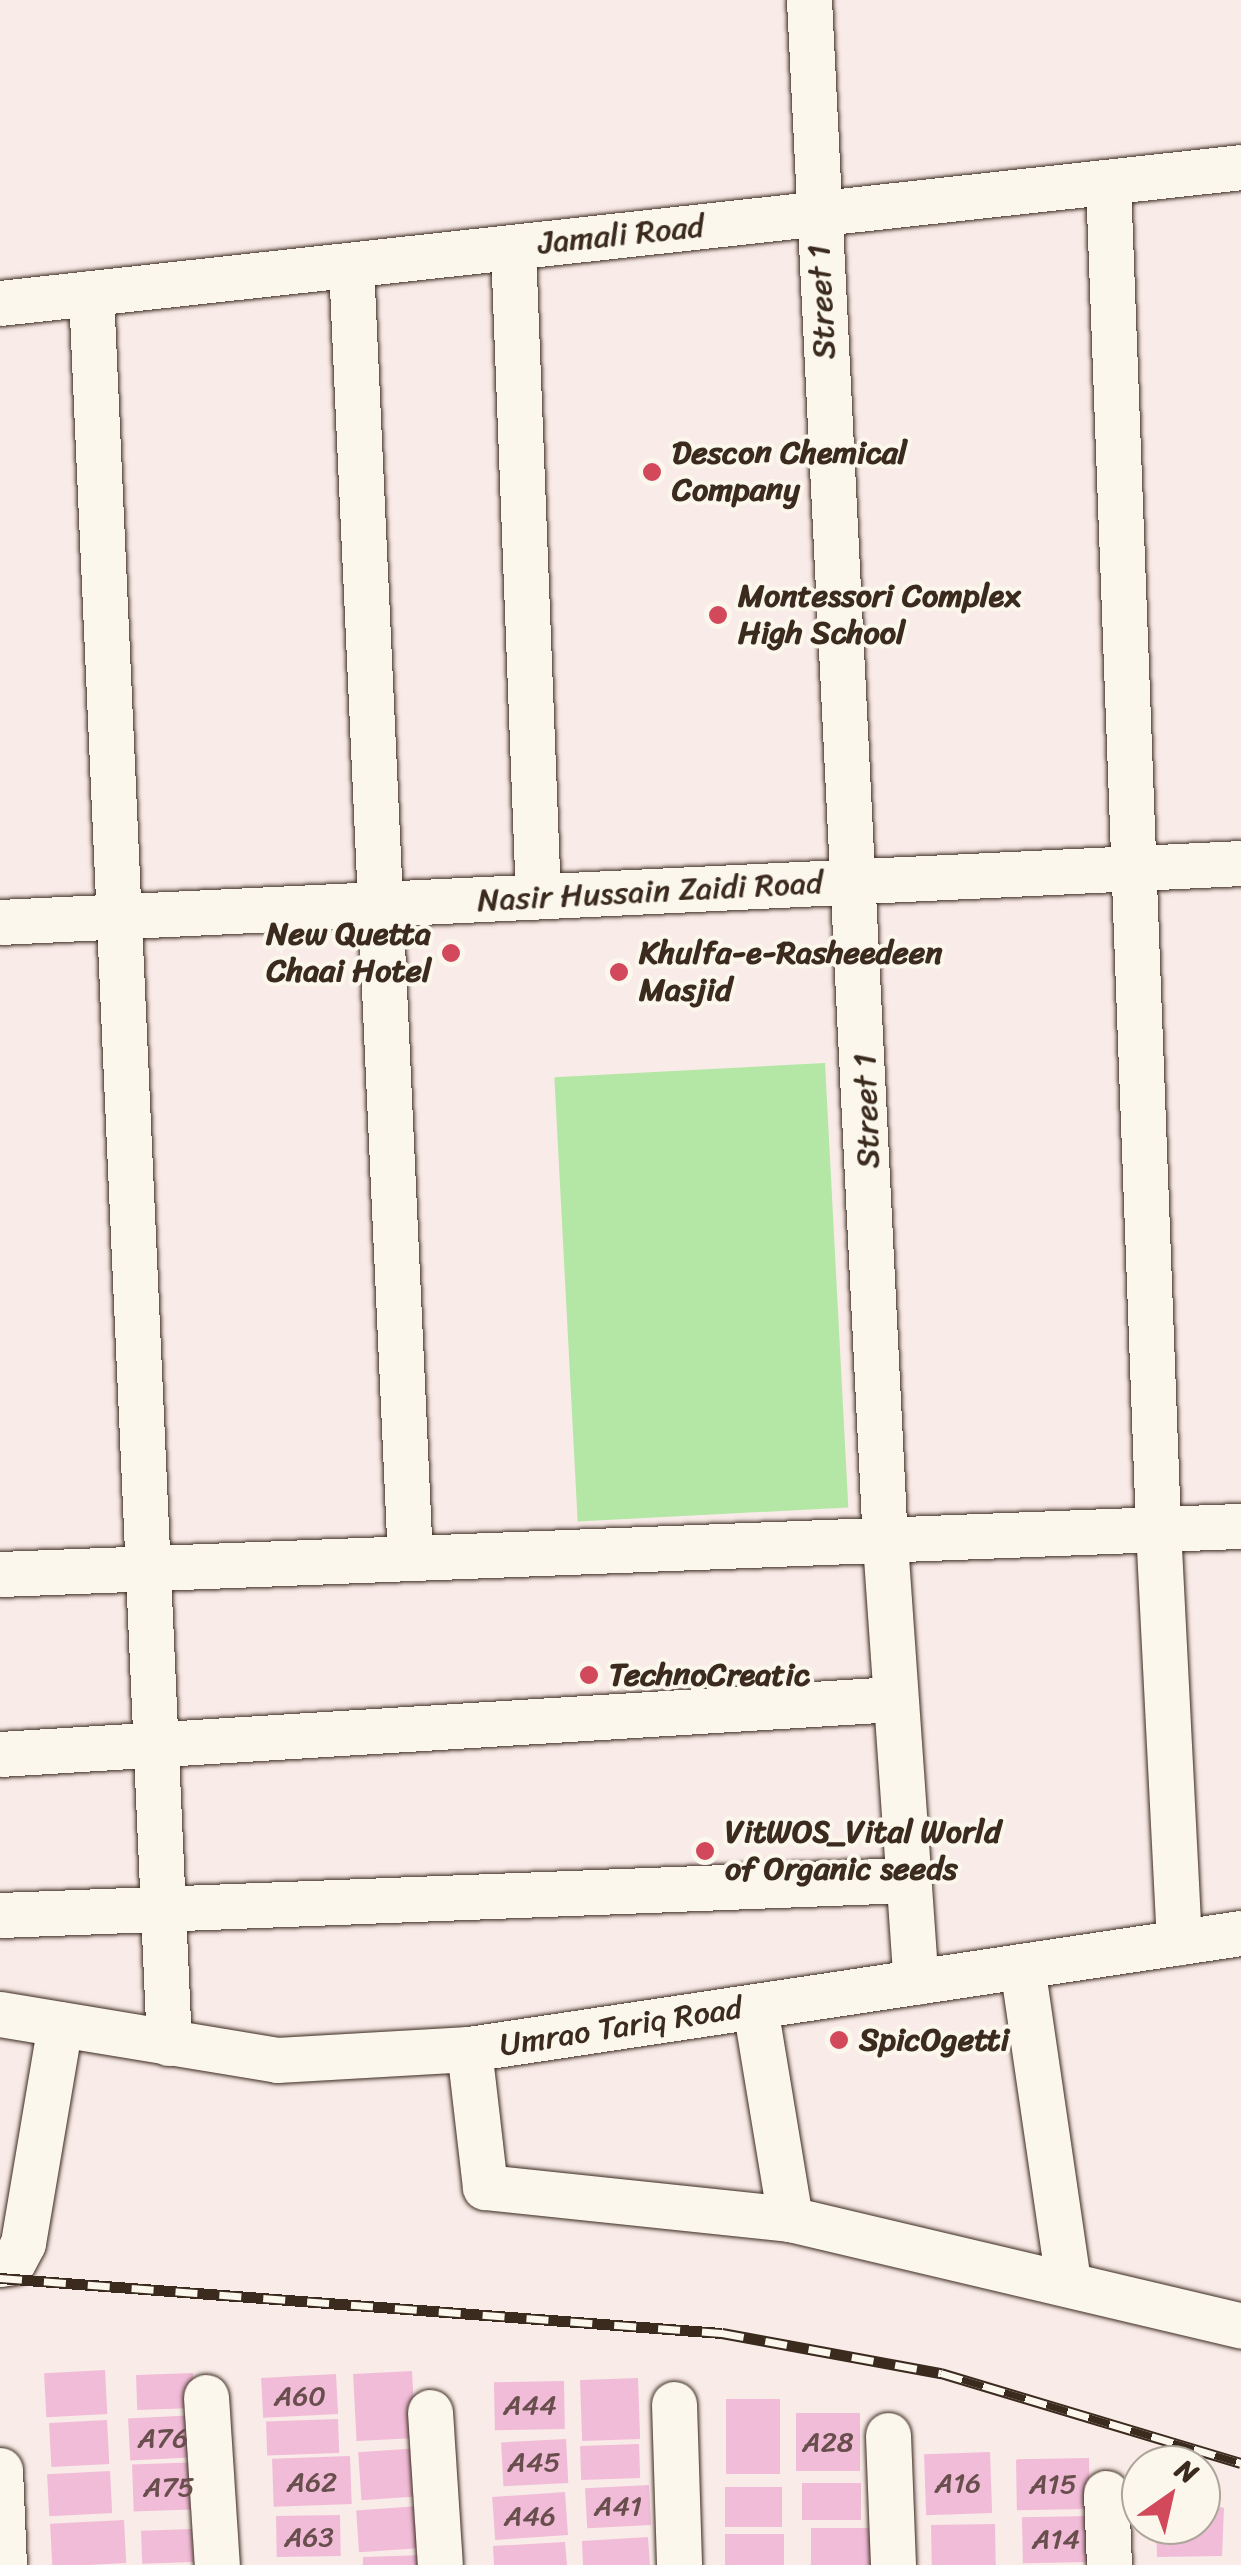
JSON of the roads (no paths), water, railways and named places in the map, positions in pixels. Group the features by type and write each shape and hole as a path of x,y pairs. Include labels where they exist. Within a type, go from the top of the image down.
{"street":[{"name":"Street 1","path":"809,0 817,214 857,882 885,1542 916,1982"},
{"name":"Jamali Road","path":"0,303 1241,167"},
{"path":"1108,182 1158,1528 1179,1942"},
{"path":"513,247 538,897"},
{"path":"351,265 384,904 410,1558"},
{"path":"92,293 169,2044"},
{"name":"Nasir Hussain Zaidi Road","path":"0,922 1241,863"},
{"path":"0,1574 1241,1526"},
{"path":"0,1754 895,1699"},
{"path":"0,1915 907,1880"},
{"name":"Umrao Tariq Road","path":"0,2014 277,2060 469,2050 1241,1933"},
{"path":"1022,1966 1068,2283"},
{"path":"755,2006 790,2219"},
{"path":"0,2264 14,2262 23,2243 60,2024"},
{"path":"469,2050 485,2186 790,2219 1241,2326"},
{"path":"206,2397 217,2565"},
{"path":"674,2404 679,2565"},
{"path":"430,2412 440,2565"},
{"path":"888,2435 893,2565"},
{"path":"0,2470 4,2565"},
{"path":"1106,2494 1109,2565"}],"railway":[{"path":"0,2278 722,2333 941,2373 1241,2463"}],"place":[{"name":"Descon Chemical Company","path":"652,472"},
{"name":"Montessori Complex High School","path":"718,615"},
{"name":"New Quetta Chaai Hotel","path":"451,953"},
{"name":"Khulfa-e-Rasheedeen Masjid","path":"619,972"},
{"name":"TechnoCreatic","path":"589,1675"},
{"name":"VitWOS_Vital World of Organic seeds","path":"705,1851"},
{"name":"SpicOgetti","path":"839,2040"}]}
